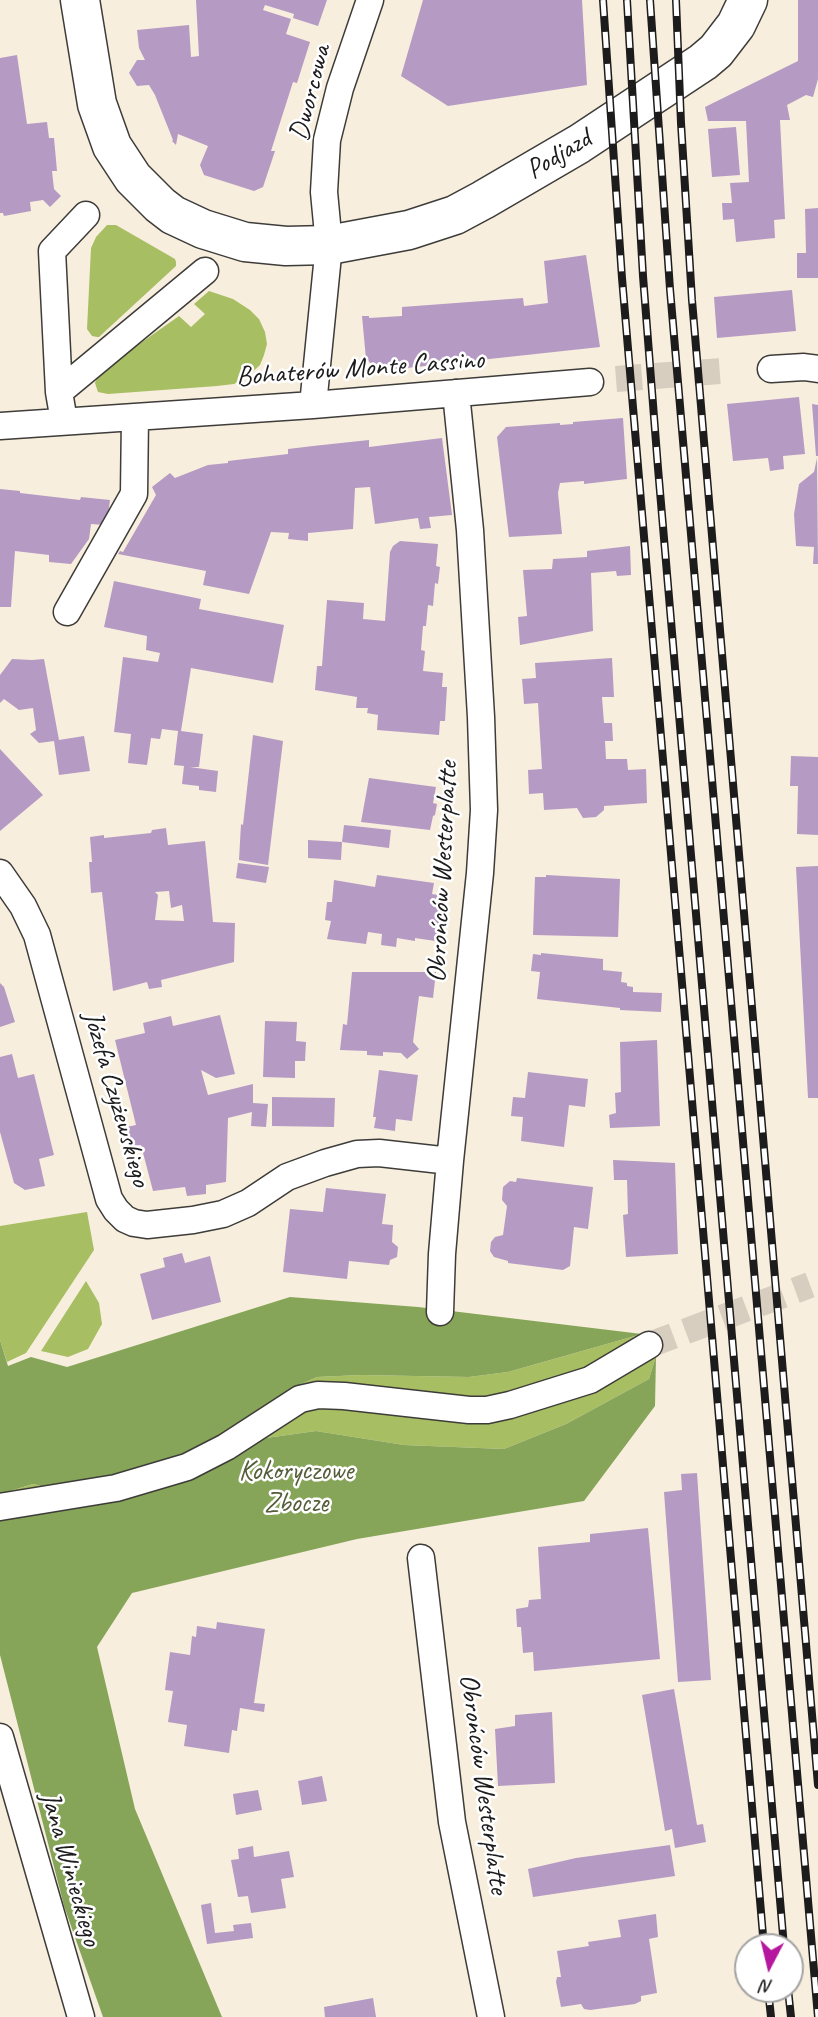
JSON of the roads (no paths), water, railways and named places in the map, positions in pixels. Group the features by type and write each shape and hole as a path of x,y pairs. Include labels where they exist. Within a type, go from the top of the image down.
{"street":[{"name":"Podjazd","path":"80,0 102,121 112,146 133,178 173,215 221,236 245,242 286,246 329,245 409,230 455,215 579,144 710,56 736,25 748,0"},
{"name":"Dworcowa","path":"313,405 329,245 324,192 327,140 340,88 370,0"},
{"path":"64,421 59,392 52,251 86,215"},
{"path":"59,392 205,271"},
{"path":"771,369 818,369"},
{"name":"Bohaterów Monte Cassino","path":"0,426 313,405 590,382"},
{"name":"Obrońców Westerplatte","path":"440,1312 450,1161 484,810 471,556 456,393"},
{"path":"67,612 134,494 135,417"},
{"name":"Józefa Czyżewskiego","path":"0,873 23,906 37,935 109,1199 125,1219 148,1225 223,1214 248,1203 287,1177 357,1154 379,1153 450,1161"},
{"path":"0,1507 117,1488 187,1467 226,1447 300,1399 318,1395 344,1396 487,1410 590,1380 649,1345"},
{"name":"Obrońców Westerplatte","path":"421,1558 452,1822 491,2017"},
{"name":"Jana Winieckiego","path":"0,1737 81,2017"}],"tunnel":[{"path":"616,379 721,371"},
{"path":"649,1345 810,1285"}],"railway":[{"path":"603,0 622,278 763,1933"},
{"path":"627,0 643,276 658,468 783,1933"},
{"path":"650,0 670,289 818,2017"},
{"path":"676,0 692,300 818,1785"},
{"path":"770,2003 771,2017"},
{"path":"790,2003 791,2017"}],"park label":[{"name":"Kokoryczowe Zbocze","path":"296,1488"}]}
